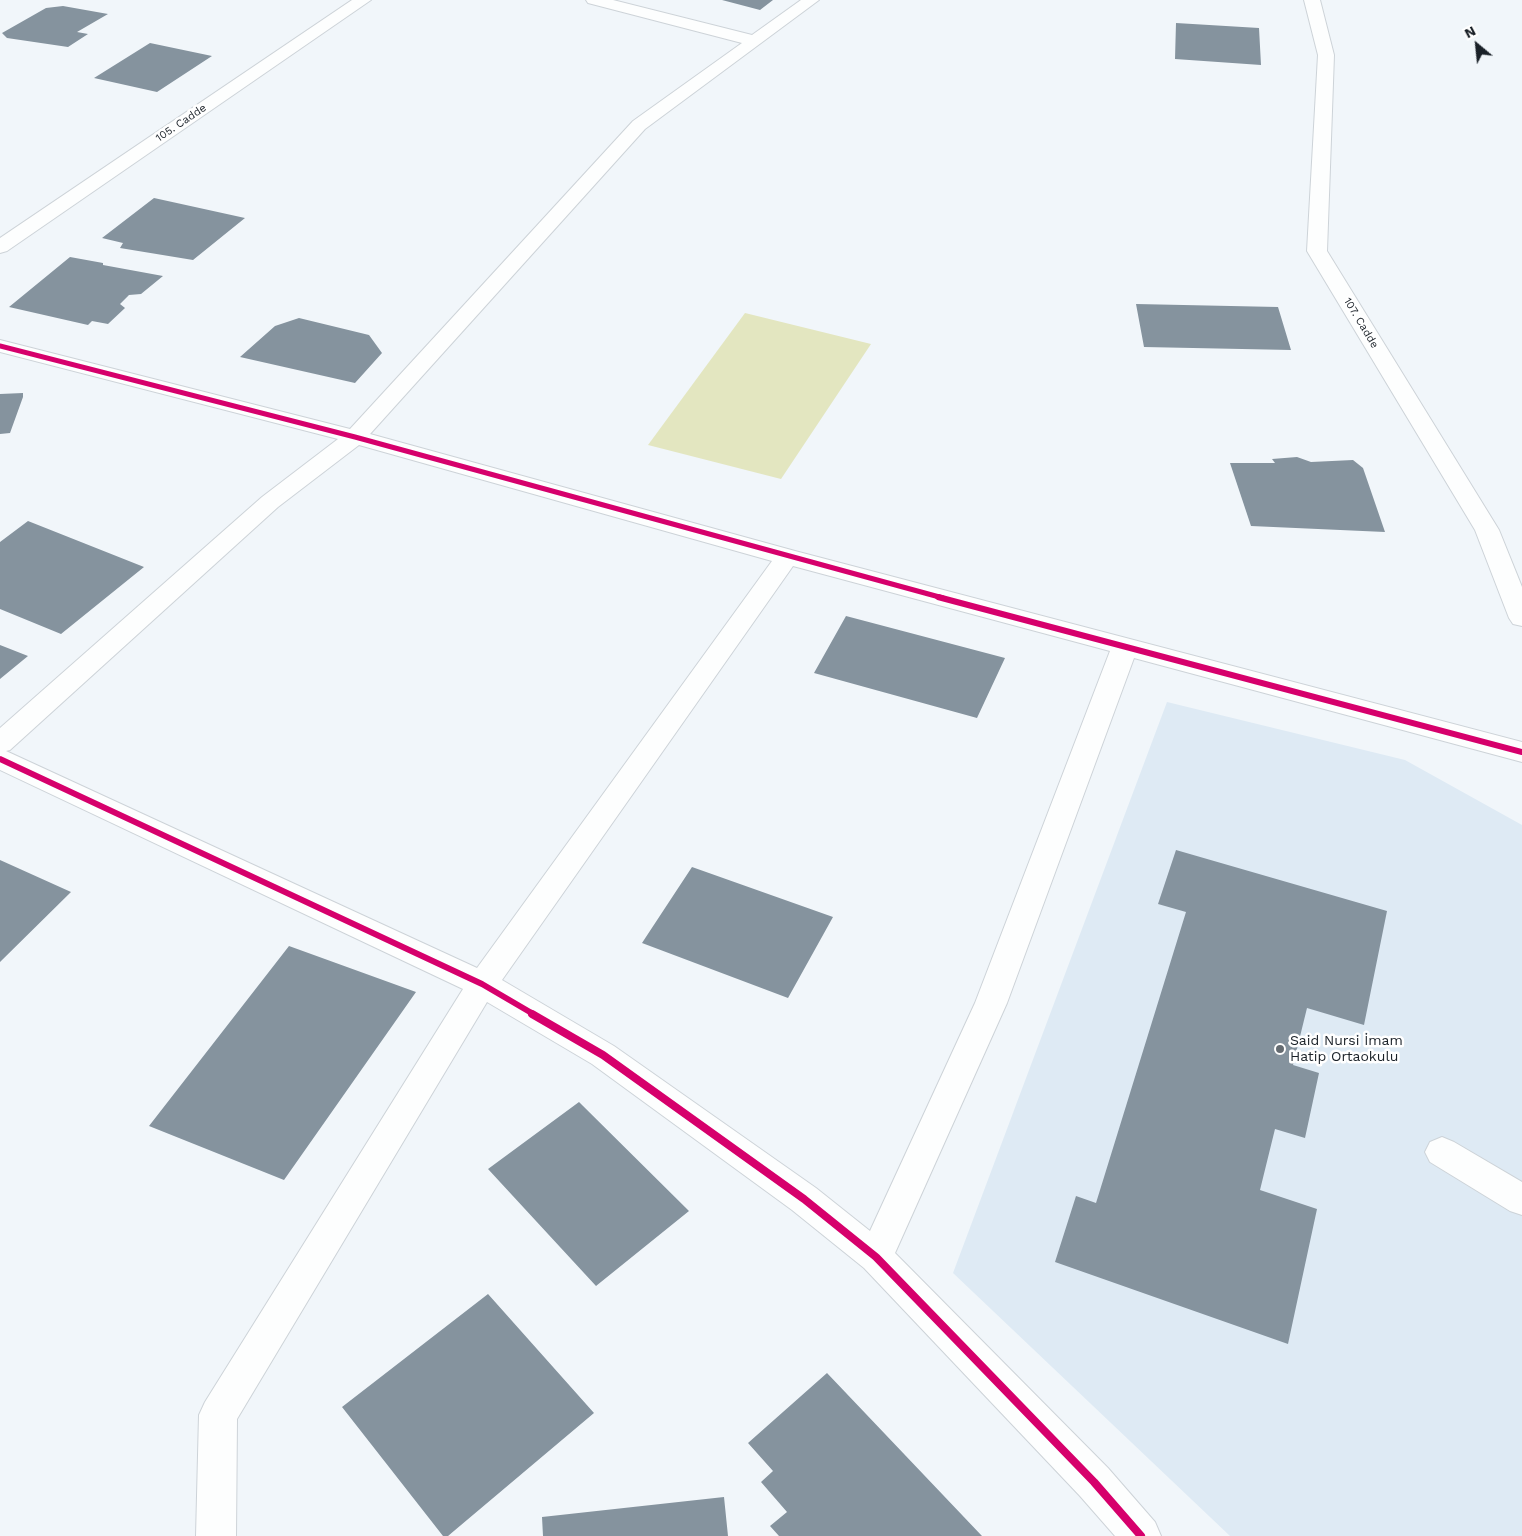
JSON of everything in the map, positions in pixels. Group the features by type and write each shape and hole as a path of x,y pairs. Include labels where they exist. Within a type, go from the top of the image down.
{"street":[{"name":"105. Cadde","path":"0,247 363,0"},
{"path":"594,0 755,41"},
{"path":"0,743 270,502 354,437 640,125 811,0"},
{"name":"107. Cadde","path":"1312,0 1326,55 1317,250 1487,530 1522,618"},
{"path":"0,346 354,437 787,557 1522,752"},
{"path":"216,1536 218,1415 482,984 787,557"},
{"path":"876,1257 991,1004 1125,646"},
{"path":"0,759 482,984 603,1055 804,1199 876,1257 1094,1482 1140,1536"},
{"path":"1442,1152 1522,1200"}],"shaded area":[{"name":"Said Nursi İmam Hatip Ortaokulu","path":"1167,702 1405,760 1522,825 1522,1536 1230,1536 953,1273"}],"green space":[{"path":"745,313 871,344 781,479 648,445"}],"building":[{"path":"722,0 773,0 760,10"},
{"path":"63,6 108,14 77,32 88,34 68,47 7,38 2,33 46,8"},
{"path":"1176,23 1259,28 1261,65 1175,59"},
{"path":"150,43 212,56 157,92 94,78"},
{"path":"154,198 245,218 193,260 120,248 123,243 102,238"},
{"path":"70,257 163,276 141,294 129,295 120,304 125,308 108,324 92,321 88,325 9,307"},
{"path":"1136,304 1278,307 1291,350 1144,347"},
{"path":"299,318 369,335 382,353 355,383 240,357 275,326"},
{"path":"23,393 10,433 0,434 0,394"},
{"path":"1297,457 1311,462 1353,460 1363,468 1385,532 1251,526 1230,463 1275,463 1272,459"},
{"path":"28,521 144,567 61,634 0,609 0,542"},
{"path":"846,616 1005,658 977,718 814,673"},
{"path":"0,645 28,656 0,679"},
{"path":"1176,850 1387,911 1364,1025 1307,1008 1293,1065 1319,1073 1305,1138 1275,1129 1260,1190 1317,1209 1288,1344 1055,1262 1076,1196 1096,1203 1186,912 1158,904"},
{"path":"0,860 71,892 0,962"},
{"path":"692,867 833,917 788,998 642,943"},
{"path":"289,946 416,992 284,1180 149,1126"},
{"path":"579,1102 689,1211 596,1286 488,1169"},
{"path":"488,1294 594,1413 448,1536 443,1536 342,1407"},
{"path":"827,1373 982,1536 779,1536 770,1526 787,1512 761,1482 773,1471 748,1443"},
{"path":"724,1497 728,1536 543,1536 542,1517"}],"cycle path":[{"path":"0,346 355,437 787,557 1522,752"},
{"path":"0,759 482,984 603,1055 804,1199 876,1257 1094,1482 1141,1536"}],"place":[{"name":"Said Nursi İmam Hatip Ortaokulu","path":"1280,1049"}]}
